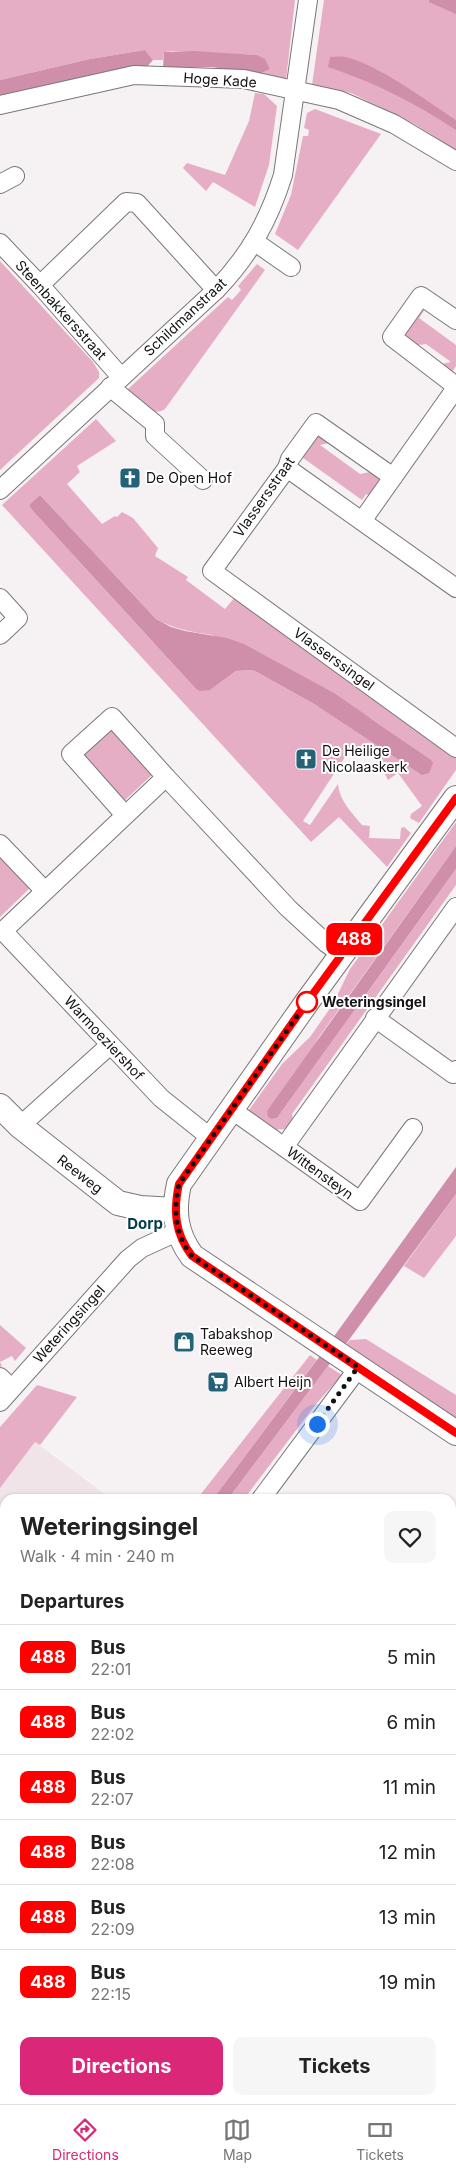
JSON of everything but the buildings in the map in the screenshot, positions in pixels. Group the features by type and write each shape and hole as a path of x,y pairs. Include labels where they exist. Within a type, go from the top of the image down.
{"main road":[{"path":"456,798 307,1002 179,1184 177,1221 183,1244 192,1256 456,1433"},
{"name":"Reeweg","path":"0,1106 20,1126 118,1203 140,1208 177,1221"}],"street":[{"name":"Schildmanstraat","path":"0,490 216,290 237,268 254,242 277,195 283,175 308,0"},
{"name":"Hoge Kade","path":"0,105 134,75 244,80 339,100 394,124 456,161"},
{"path":"40,285 126,202 132,202 137,204 216,290"},
{"path":"254,242 291,267"},
{"name":"Steenbakkersstraat","path":"0,243 40,285 115,382"},
{"path":"362,522 456,387 392,337 422,296 456,320"},
{"path":"115,382 155,424 155,436 203,480"},
{"name":"Vlassersstraat","path":"212,571 287,468 290,459 316,423 393,477"},
{"path":"287,468 456,588"},
{"name":"Vlasserssingel","path":"212,571 456,748"},
{"path":"0,598 18,618 0,635"},
{"path":"125,815 71,754 112,717 288,908 342,955"},
{"name":"Warmoeziershof","path":"166,777 2,929 161,1098 211,1138"},
{"path":"0,844 45,891"},
{"path":"284,1147 456,907"},
{"path":"375,1018 453,1074 456,1070"},
{"path":"20,1126 110,1045"},
{"name":"Wittensteyn","path":"232,1110 360,1201 413,1128"},
{"name":"Weteringsingel","path":"0,1402 6,1382 128,1259 177,1221"},
{"path":"264,1494 341,1356"}],"shaded area":[{"path":"0,0 295,0 286,80 260,74 270,69 257,55 173,51 164,52 163,60 153,60 145,50 90,59 0,80"},
{"path":"324,0 456,0 456,150 416,125 351,93 312,85"},
{"path":"429,0 456,0 456,14 429,2"},
{"path":"145,50 153,60 145,69 0,96 0,80 90,59"},
{"path":"194,51 257,55 265,59 270,69 260,74 212,67 163,68 164,52"},
{"path":"330,57 343,57 358,61 386,75 456,120 456,130 395,94 328,67"},
{"path":"255,93 264,94 277,106 269,165 255,207 213,182 206,191 183,168 187,163 225,175 249,121"},
{"path":"315,109 381,134 298,250 275,234 291,195 303,136 308,136 309,130 304,128 307,113"},
{"path":"0,261 93,362 99,372 99,378 0,470"},
{"path":"257,264 265,270 165,409 155,412 144,407 127,390 228,297 232,300 241,290 238,286"},
{"path":"422,307 425,309 419,318 456,345 456,366 450,375 437,365 451,362 426,344 411,346 405,336 406,329"},
{"path":"96,419 116,441 77,466 80,472 67,484 102,524 115,516 117,517 122,512 133,518 158,548 155,556 188,577 186,580 225,609 235,597 456,758 456,770 419,823 410,818 411,814 422,806 398,773 388,780 374,754 359,754 352,750 345,757 303,821 310,825 338,784 343,801 350,811 362,825 370,826 369,838 400,839 401,828 404,827 411,833 387,867 339,817 311,842 2,505","holes":["40,495 156,619 176,628 212,635 372,719 430,760 316,705 253,670 236,671 210,690 196,689 29,505"]},
{"path":"322,435 334,442 320,445 360,474 375,471 380,480 372,498 366,494 362,500 299,455 315,436"},
{"path":"40,495 156,619 171,627 185,631 227,638 244,644 334,693 431,760 433,763 429,773 422,775 316,705 253,670 236,671 210,690 200,691 196,689 32,510 29,505"},
{"path":"106,724 154,773 122,803 76,753"},
{"path":"456,822 456,846 319,1037 272,1119 277,1118 456,869 456,885 292,1114 293,1121 285,1129 273,1130 252,1117 249,1110 282,1064 310,1037 333,1004 350,969"},
{"path":"456,846 456,869 277,1118 272,1119 268,1117 267,1111"},
{"path":"0,852 32,886 0,917"},
{"path":"456,1167 456,1194 343,1348 232,1494 217,1494 317,1360"},
{"path":"456,1194 456,1236 424,1278 404,1266"},
{"path":"0,1325 26,1348 15,1361 12,1356 0,1362"},
{"path":"366,1339 456,1395 456,1421 343,1348 350,1340"},
{"path":"310,1355 317,1360 217,1494 201,1494"},
{"path":"328,1366 342,1375 316,1404 248,1494 232,1494"},
{"path":"37,1385 77,1397 40,1445 35,1442 0,1488 0,1427"},
{"path":"35,1442 104,1494 0,1494 0,1488"}],"bus line":[{"name":"488","path":"456,798 307,1002 179,1184 174,1210 183,1244 192,1256 456,1433"}],"place":[{"name":"De Open Hof","path":"130,478"},
{"name":"De Heilige Nicolaaskerk","path":"306,759"},
{"name":"Weteringsingel","path":"307,1002"},
{"name":"Tabakshop Reeweg","path":"184,1342"},
{"name":"Albert Heijn","path":"218,1382"}],"district":[{"name":"Dorp","path":"145,1224"}],"route":[{"path":"307,1002 179,1184 174,1210 183,1244 192,1256 358,1367 317,1424"}]}
